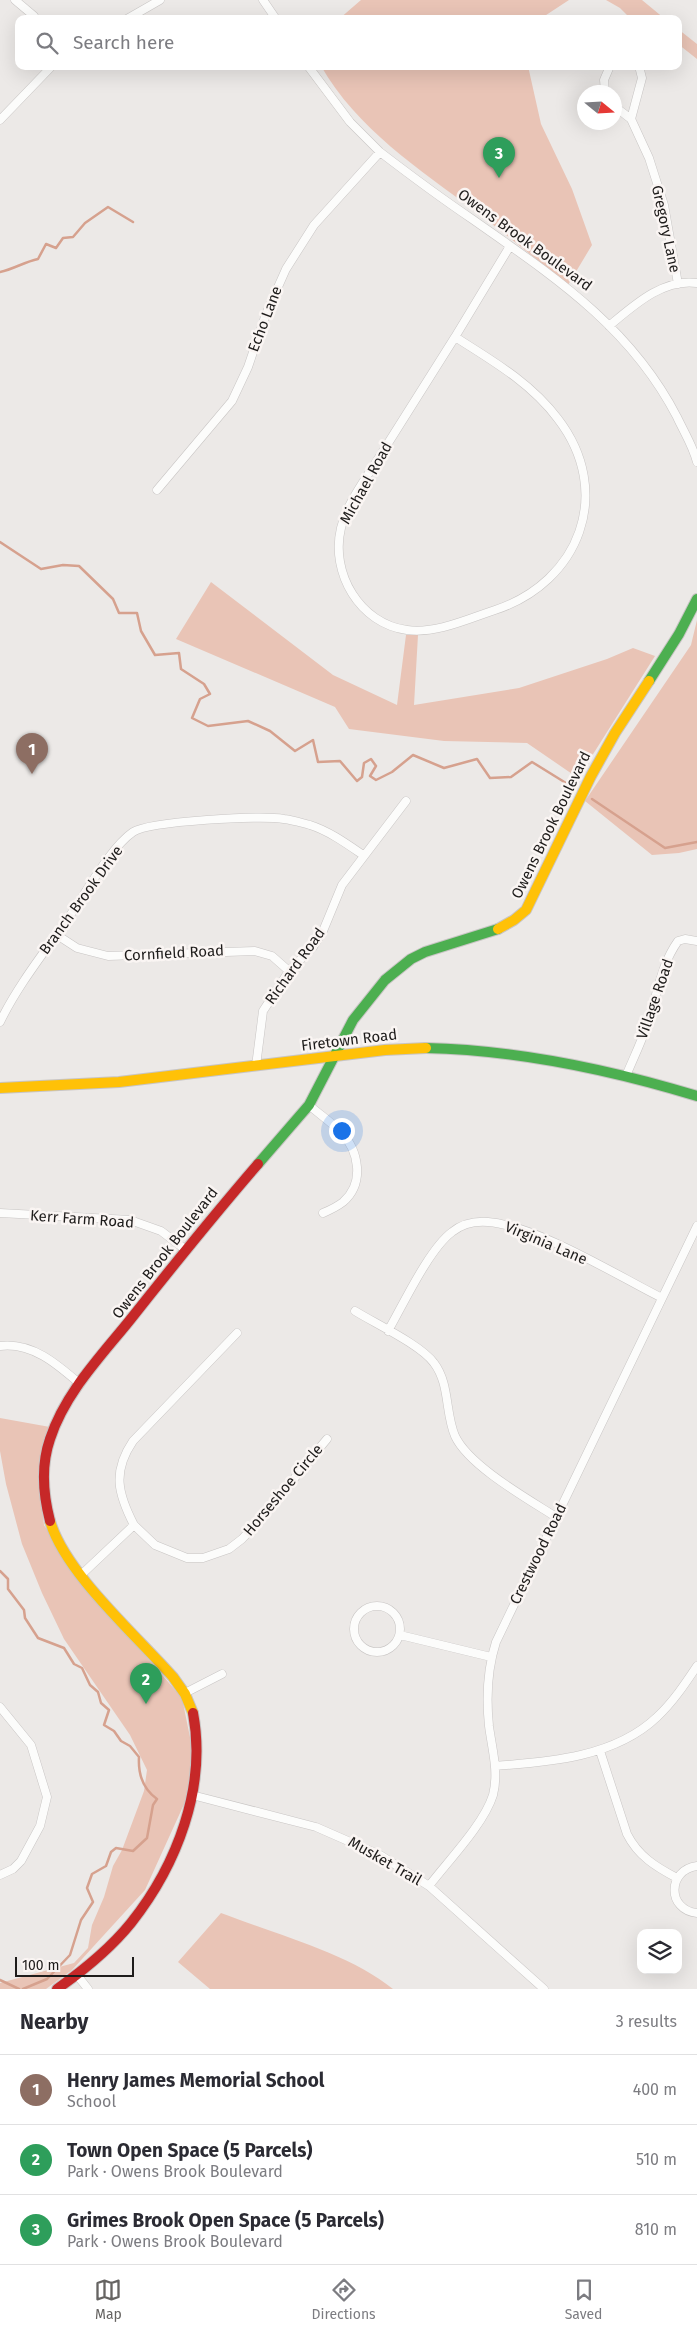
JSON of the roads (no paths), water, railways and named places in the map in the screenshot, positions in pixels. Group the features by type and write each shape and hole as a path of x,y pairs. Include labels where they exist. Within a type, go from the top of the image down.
{"street":[{"path":"15,0 33,15"},
{"path":"134,15 160,0"},
{"path":"263,0 273,15"},
{"path":"0,120 48,70"},
{"name":"Owens Brook Boulevard","path":"311,70 350,122 380,152 587,303 643,362 669,402 694,450 697,462"},
{"path":"604,85 604,80 608,70"},
{"path":"631,119 642,78 640,70"},
{"name":"Gregory Lane","path":"622,112 631,119 649,158 664,205 678,284"},
{"name":"Echo Lane","path":"157,490 232,401 248,367 266,314 286,269 314,225 380,152"},
{"name":"Michael Road","path":"455,337 518,378 557,418 577,449 585,482 585,510 581,528 568,558 550,579 537,590 510,605 441,627 407,630 372,616 359,605 351,594 344,577 338,547 341,527 366,479 510,246"},
{"path":"609,326 632,306 655,291 678,284 697,283"},
{"name":"Owens Brook Boulevard","path":"57,1989 77,1975 111,1945 131,1922 150,1894 173,1851 192,1795 198,1748 193,1713 185,1693 173,1677 81,1575 60,1547 51,1525 45,1502 43,1476 46,1453 54,1429 64,1408 80,1384 251,1170 309,1104 319,1089 332,1057 370,996 386,979 411,959 431,950 487,934 518,919 526,910 597,765 616,732 682,632 697,599"},
{"name":"Richard Road","path":"256,1066 263,1010 289,971 313,947 323,931 342,885 406,801"},
{"name":"Branch Brook Drive","path":"0,1022 22,983 121,844 134,831 152,826 257,818 283,819 313,826 363,855"},
{"name":"Cornfield Road","path":"56,935 77,948 108,956 255,950 272,956 289,971"},
{"name":"Village Road","path":"626,1076 647,1025 666,962 672,949 678,941 684,939 697,941"},
{"name":"Firetown Road","path":"0,1088 35,1088 160,1080 256,1066 400,1049 468,1049 552,1061 626,1076 697,1096"},
{"path":"309,1104 345,1138 358,1169 357,1181 344,1201 323,1213"},
{"name":"Kerr Farm Road","path":"0,1213 130,1220 161,1231 186,1250"},
{"name":"Virginia Lane","path":"388,1331 441,1242 458,1228 477,1222 500,1224 560,1246 662,1298"},
{"name":"Crestwood Road","path":"429,1886 482,1818 489,1806 496,1781 487,1698 491,1657 496,1642 697,1226"},
{"path":"355,1310 418,1348 434,1363 442,1379 455,1436 467,1452 515,1491 556,1516"},
{"name":"Horseshoe Circle","path":"237,1333 133,1442 126,1452 118,1476 119,1491 134,1525 155,1545 187,1558 203,1558 229,1549 242,1539 258,1522 327,1439"},
{"path":"0,1346 29,1349 42,1354 56,1363 80,1384"},
{"path":"81,1575 134,1525"},
{"path":"381,1606 388,1608 399,1620 400,1635 396,1642 384,1652 369,1651 357,1642 354,1635 355,1619 366,1608 381,1606"},
{"path":"400,1635 491,1657"},
{"path":"495,1766 541,1761 600,1751 632,1736 657,1718 675,1698 697,1666"},
{"path":"185,1693 222,1674"},
{"path":"0,1707 31,1745 47,1796 40,1826 21,1861 0,1875"},
{"path":"600,1751 632,1845 657,1868 677,1878"},
{"name":"Musket Trail","path":"192,1795 294,1820 330,1832 380,1855 429,1886 544,1989"},
{"path":"697,1866 688,1868 677,1878 674,1886 676,1901 688,1911 697,1913"},
{"path":"77,1975 88,1989"}],"waterway":[{"path":"0,272 38,259 46,244 56,248 63,238 73,237 85,223 108,207 133,222"},
{"path":"0,542 41,569 63,565 79,566 113,599 119,613 137,613 141,631 155,655 179,653 181,669 204,684 210,694 200,699 192,718 208,726 248,721 270,731 295,751 313,740 318,762 340,761 357,781 362,777 364,763 371,759 376,766 370,776 376,780 392,772 413,755 444,768 477,759 490,778 511,777 532,762 574,788"},
{"path":"592,799 665,848 697,842"},
{"path":"0,1571 8,1579 8,1589 24,1610 25,1618 38,1638 64,1648 74,1664 82,1668 90,1685 98,1692 101,1703 109,1710 104,1725 114,1731 121,1741 130,1746 139,1757 142,1781 148,1791 157,1799 153,1805 147,1838 133,1851 116,1848 111,1852 106,1866 92,1874 87,1888 93,1902 81,1920 70,1955 47,1979 23,1989"},
{"path":"0,1980 19,1989"}],"place":[{"name":"Grimes Brook Open Space (5 Parcels)","path":"499,178"},
{"name":"Henry James Memorial School","path":"32,774"},
{"name":"Town Open Space (5 Parcels)","path":"146,1704"}]}
